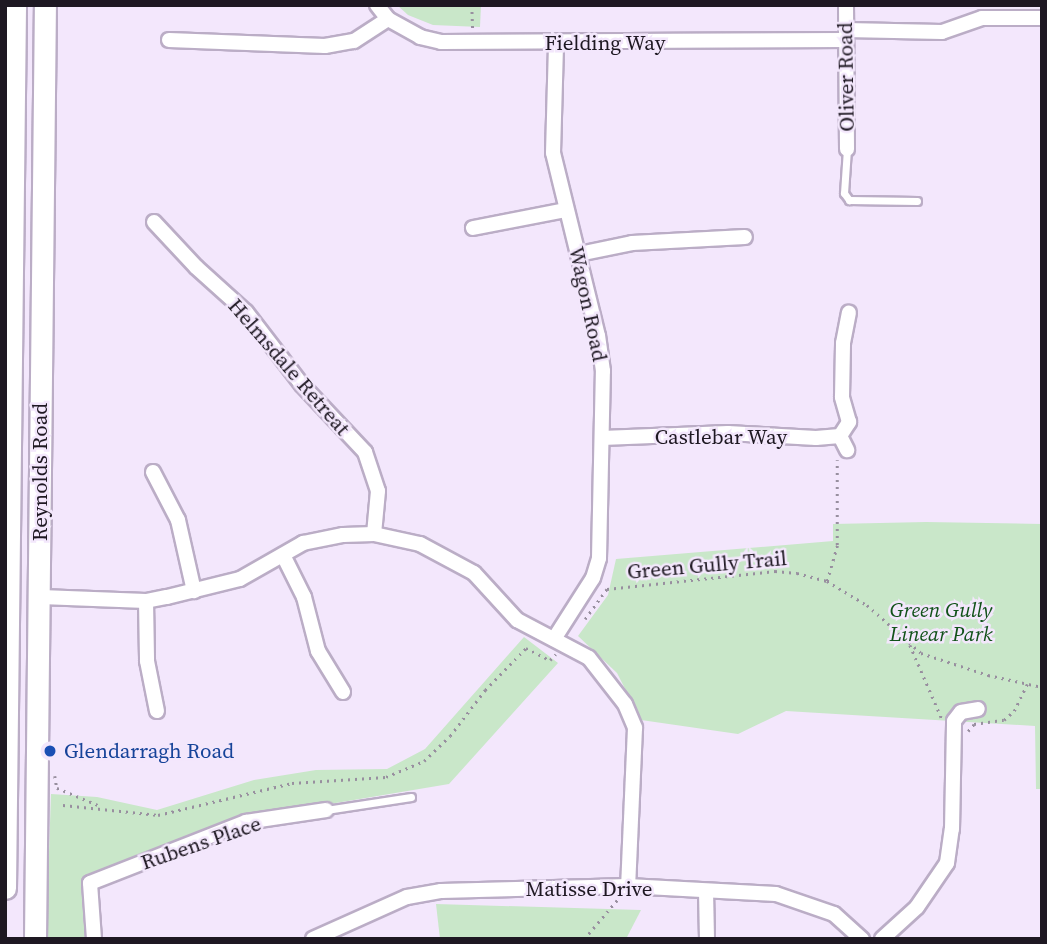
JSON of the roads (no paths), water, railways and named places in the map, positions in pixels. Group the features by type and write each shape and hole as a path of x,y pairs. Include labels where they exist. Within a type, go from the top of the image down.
{"main road":[{"name":"Reynolds Road","path":"5,888 15,5"},
{"name":"Reynolds Road","path":"35,939 41,597 39,530 45,5"},
{"path":"8,530 39,530"}],"street":[{"name":"Fielding Way","path":"377,5 388,19 420,37 441,42 474,43 942,32 982,18 1042,18"},
{"name":"Oliver Road","path":"846,5 847,149"},
{"path":"169,40 325,46 354,41 388,19"},
{"name":"Wagon Road","path":"556,43 553,153 579,254 601,359 602,438 599,558 593,578 559,642"},
{"path":"473,228 566,210"},
{"name":"Helmsdale Retreat","path":"154,222 246,312 302,385 365,452 378,491 374,534"},
{"path":"579,254 645,242 745,237"},
{"path":"847,450 840,436 849,422 842,397 843,343 849,313"},
{"name":"Castlebar Way","path":"602,438 728,433 816,438 840,436"},
{"path":"153,472 178,520 194,591"},
{"path":"41,597 146,601 240,579 303,542 343,535 374,534 420,544 474,573 517,620 589,658 625,704 635,728 628,886"},
{"path":"283,555 304,597 318,651 343,692"},
{"path":"146,601 147,661 157,711"},
{"path":"882,939 917,906 947,863 952,829 954,721 961,712 978,709"},
{"name":"Rubens Place","path":"94,939 90,883 246,822 326,810"},
{"name":"Matisse Drive","path":"313,939 407,897 441,891 628,886 776,894 834,914 862,939"},
{"path":"706,891 707,939"}],"lane":[{"path":"847,149 844,193 849,200 917,201"},
{"name":"Rubens Place","path":"326,810 411,797"}],"place":[{"name":"Glendarragh Road","path":"50,751"}],"park label":[{"name":"Green Gully Linear Park","path":"941,622"}]}
